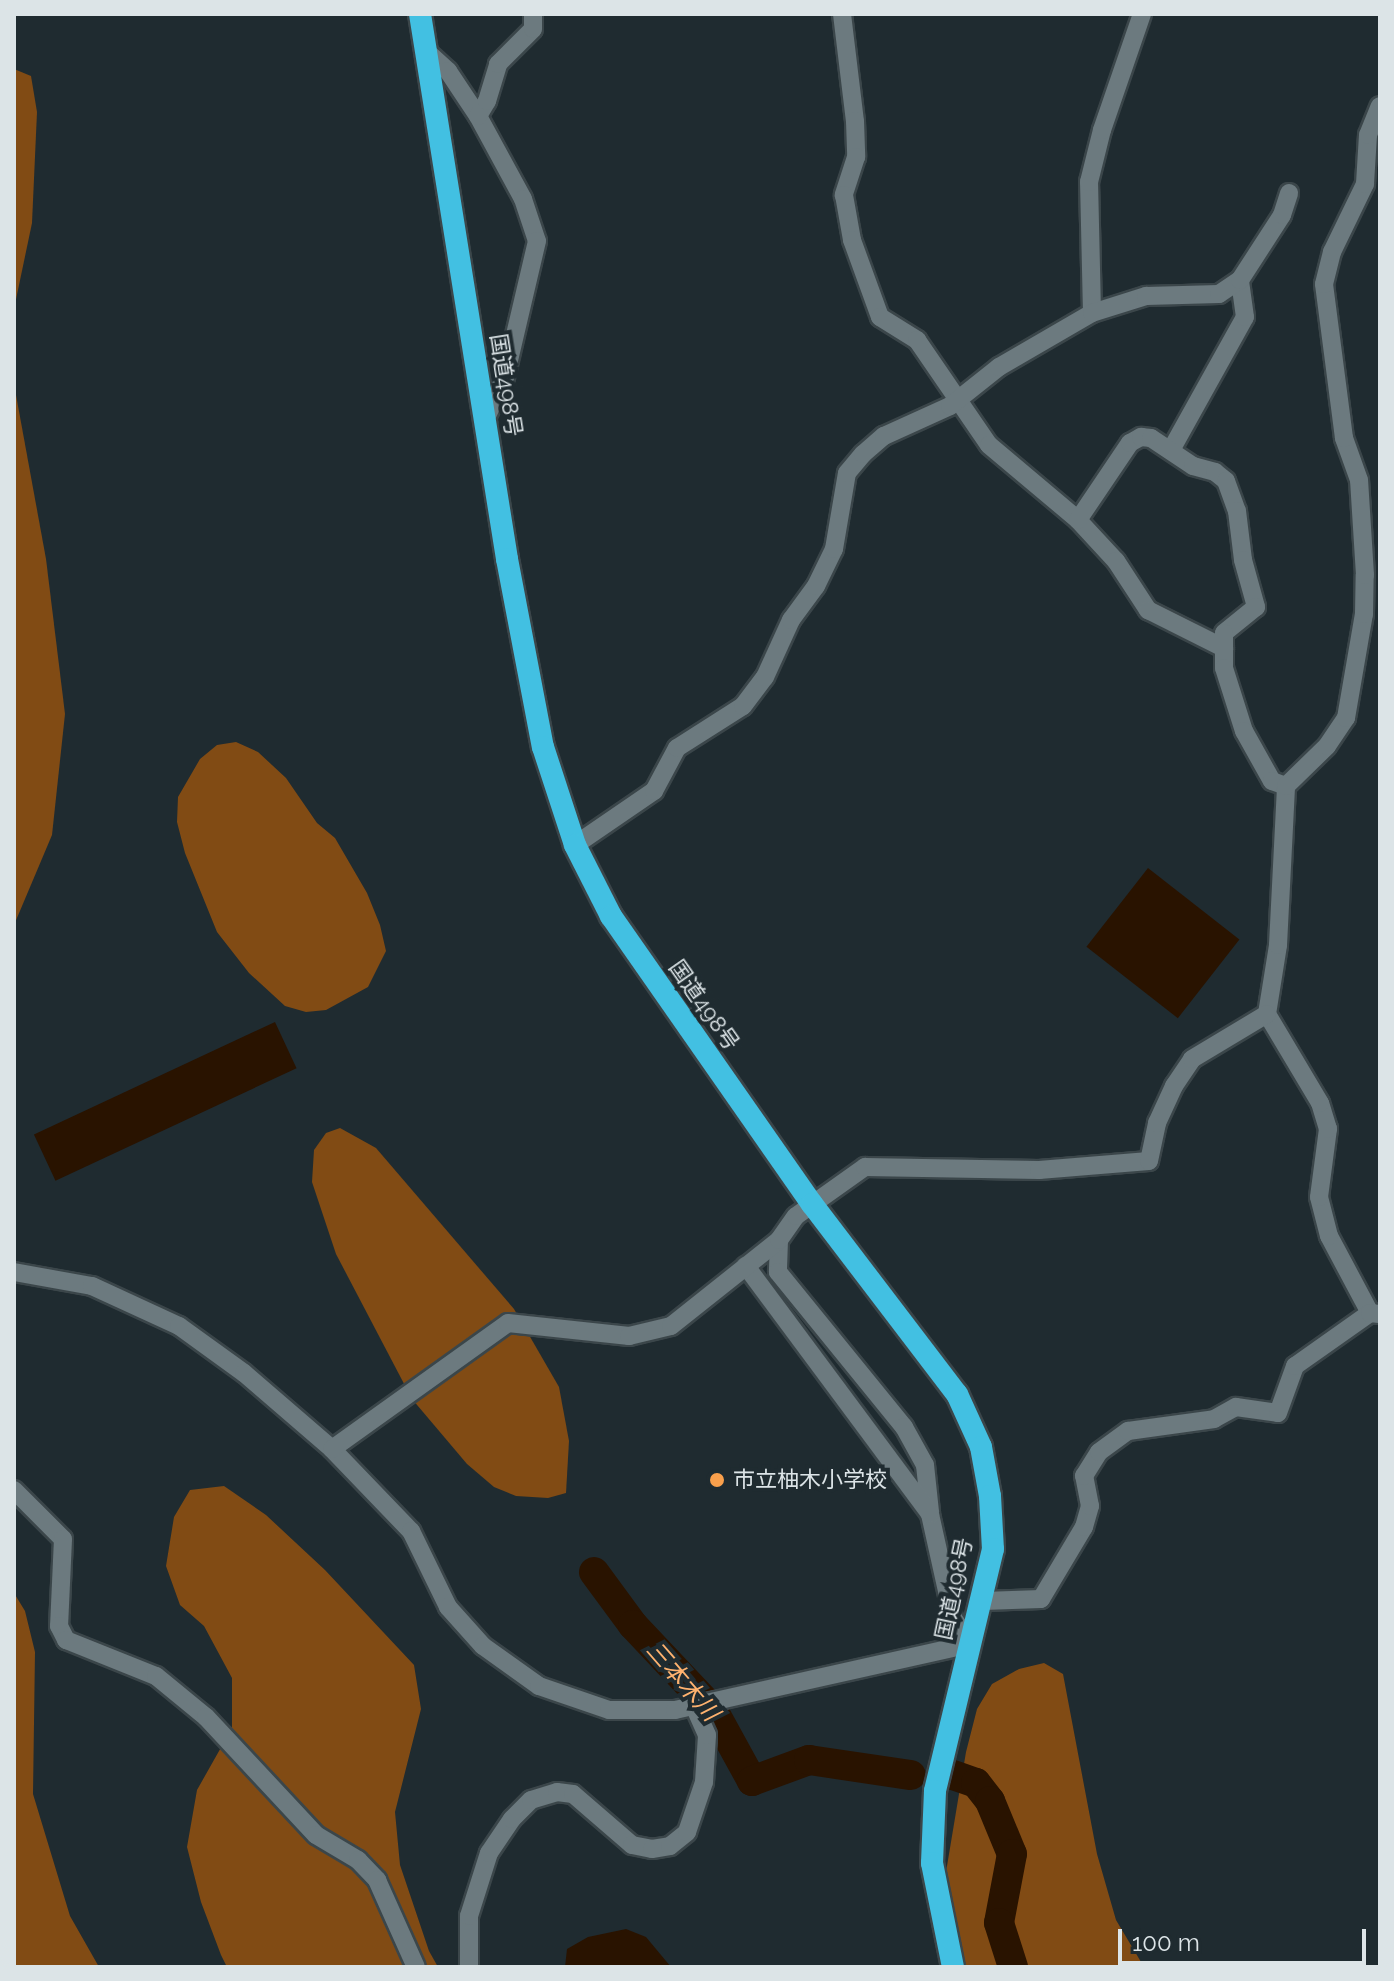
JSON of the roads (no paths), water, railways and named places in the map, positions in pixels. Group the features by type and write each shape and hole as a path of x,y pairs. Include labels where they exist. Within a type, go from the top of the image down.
{"highway":[{"name":"国道498号","path":"420,14 543,747 575,845 611,916 812,1204 957,1394 981,1447 990,1496 993,1549 935,1791 932,1863 953,1967"}],"street":[{"path":"478,116 487,101 498,64 533,29 533,14"},
{"path":"842,14 855,121 856,157 844,195 852,240 880,317 917,340 959,396 989,445 1078,520 1116,561 1148,610 1224,648"},
{"path":"1092,313 1089,182 1102,130 1142,14"},
{"path":"426,51 448,71 478,116 523,199 537,241 505,377 486,418"},
{"path":"983,1601 1041,1599 1084,1527 1090,1506 1084,1476 1099,1452 1118,1438 1128,1431 1214,1419 1236,1407 1278,1413 1295,1366 1375,1313 1329,1236 1319,1197 1328,1129 1320,1103 1267,1014 1278,945 1286,786 1327,746 1346,718 1361,639 1365,575 1359,480 1344,438 1324,284 1332,252 1365,184 1368,135 1380,106"},
{"path":"575,845 654,791 677,748 743,706 765,677 791,620 816,586 834,549 847,473 884,436 935,414 999,367 1092,313 1146,296 1219,294 1240,280 1282,215 1289,193"},
{"path":"1171,450 1245,317 1240,280"},
{"path":"1078,520 1130,443 1141,437 1151,438 1193,466 1215,472 1226,481 1237,511 1243,560 1256,607 1224,633 1224,668 1244,731 1272,781 1286,786"},
{"path":"332,1449 508,1323 629,1336 671,1326 779,1240 796,1216 865,1167 1039,1170 1149,1161 1157,1123 1174,1086 1192,1059 1267,1014"},
{"path":"14,1272 92,1286 179,1326 244,1373 332,1449 411,1531 448,1607 483,1646 539,1686 609,1710 675,1710 971,1644 953,1618 930,1514 925,1465 904,1427 778,1272 779,1240"},
{"path":"746,1266 930,1514"},
{"path":"14,1490 63,1539 59,1626 66,1640 156,1676 206,1717 316,1835 358,1860 377,1880 416,1967"},
{"path":"469,1967 469,1916 489,1853 512,1819 531,1800 557,1792 573,1794 632,1845 652,1849 670,1846 687,1832 704,1782 707,1735 694,1706"}],"waterway":[{"name":"三本木川","path":"594,1572 633,1625 713,1710 752,1781 809,1760 911,1775"},
{"name":"三本木川","path":"953,1775 976,1783 990,1801 1012,1854 999,1923 1013,1967"}],"place":[{"name":"市立柚木小学校","path":"717,1480"}]}
